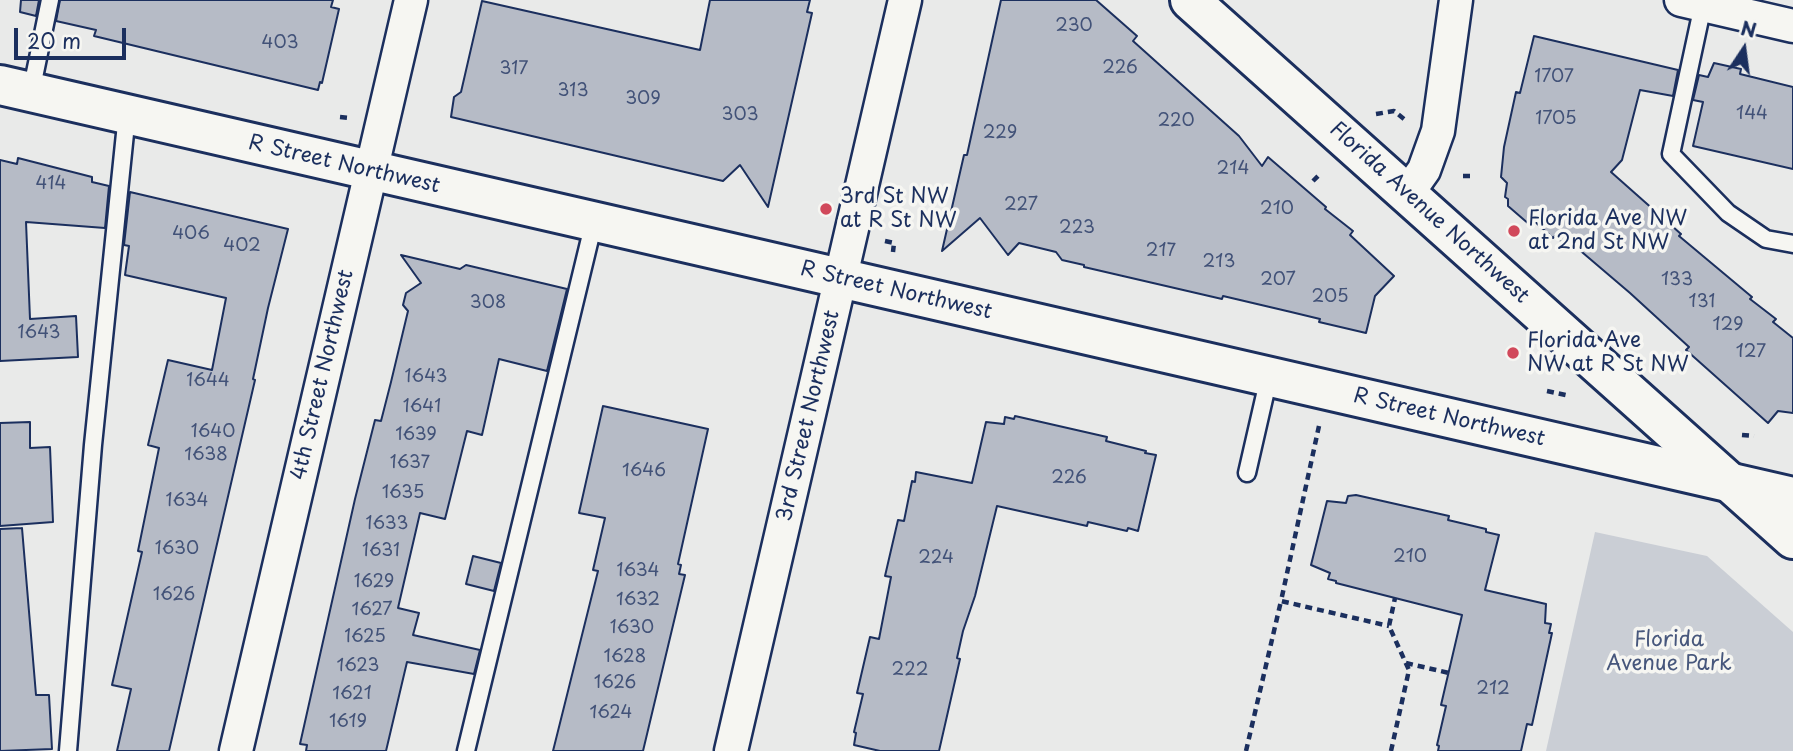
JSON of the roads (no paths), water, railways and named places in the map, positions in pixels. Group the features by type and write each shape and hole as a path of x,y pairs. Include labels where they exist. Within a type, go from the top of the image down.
{"street":[{"name":"4th Street Northwest","path":"236,751 411,0"},
{"name":"3rd Street Northwest","path":"731,751 905,0"},
{"name":"Florida Avenue Northwest","path":"1190,0 1793,538"},
{"path":"1407,194 1424,170 1438,131 1456,0"},
{"path":"1692,3 1793,26"},
{"name":"R Street Northwest","path":"15,89 1793,496"}],"lane":[{"path":"15,89 50,0"},
{"path":"1692,3 1671,154 1728,213 1766,239 1793,244"},
{"path":"68,751 93,445 127,114"},
{"path":"466,751 594,222"},
{"path":"1247,473 1269,377"}],"place":[{"name":"3rd St NW at R St NW","path":"826,209"},
{"name":"Florida Ave NW at 2nd St NW","path":"1514,231"},
{"name":"Florida Ave NW at R St NW","path":"1513,353"}],"park label":[{"name":"Florida Avenue Park","path":"1669,652"}]}
